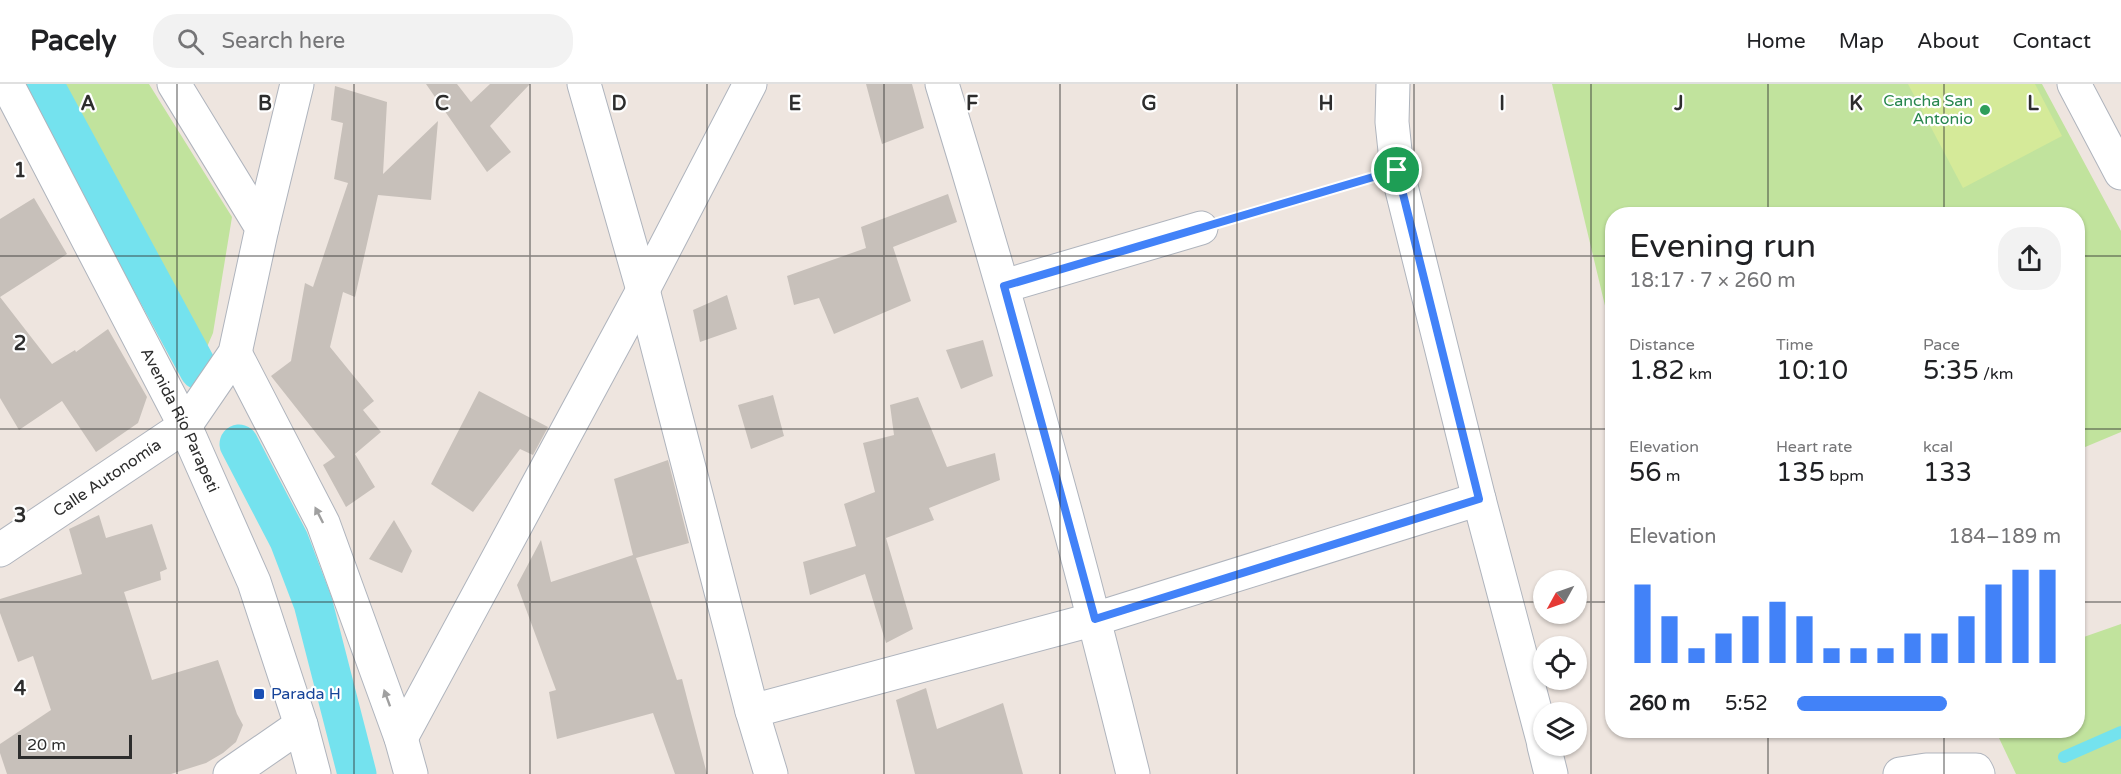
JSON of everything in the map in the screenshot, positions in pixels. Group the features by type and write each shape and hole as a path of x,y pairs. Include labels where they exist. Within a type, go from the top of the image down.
{"street":[{"name":"Avenida Río Parapeti","path":"6,84 186,426 254,582 301,725 314,774"},
{"path":"174,84 262,228"},
{"name":"Calle Autonomía","path":"0,550 186,426 235,353 297,84"},
{"path":"584,84 643,290 752,711 771,774"},
{"path":"401,738 643,290 750,84"},
{"path":"942,84 1004,286 1095,619 1132,774"},
{"path":"1393,84 1392,122 1397,170 1479,499 1533,703"},
{"path":"2074,84 2121,172"},
{"path":"1004,286 1201,228"},
{"path":"235,353 323,523 401,738 411,774"},
{"path":"752,711 1095,619 1479,499"},
{"path":"230,774 301,725"},
{"path":"1547,756 1551,774"},
{"path":"1900,774 1926,770 1976,770 1978,774"}],"path":[{"path":"1201,228 1397,170"}],"green space":[{"path":"28,84 149,84 232,217 213,333 190,386"},
{"path":"1552,84 2042,84 2121,231 2121,432 2085,447 2085,207 1605,207 1605,306"},
{"name":"Cancha San Antonio","path":"1908,84 2035,84 2062,136 1963,188"},
{"path":"2121,624 2121,774 2016,774 1999,738 2085,738 2085,637"}],"building":[{"path":"426,84 457,84 471,102 490,84 530,84 490,126 511,152 487,172"},
{"path":"866,84 912,84 924,128 882,144"},
{"path":"335,86 387,102 383,174 438,121 431,200 378,195 355,297 343,292 330,347 374,401 363,410 381,432 355,454 375,487 346,507 323,465 335,457 271,376 291,361 305,283 313,287 348,183 334,179 343,123 331,120"},
{"path":"948,194 957,222 893,247 911,301 834,334 819,298 794,305 787,276 866,248 861,227"},
{"path":"34,198 67,254 0,297 0,219"},
{"path":"727,295 737,329 700,342 693,310"},
{"path":"0,297 52,364 75,350 76,352 108,329 147,397 138,423 96,452 62,401 19,430 0,398"},
{"path":"983,340 993,376 961,389 946,350"},
{"path":"479,391 548,427 533,455 520,449 473,512 431,484"},
{"path":"773,395 784,436 751,449 738,405"},
{"path":"918,397 947,467 995,453 1000,480 929,508 934,520 886,538 913,629 886,643 865,574 810,595 803,562 856,546 844,504 875,492 863,443 894,435 890,405"},
{"path":"668,460 689,543 636,558 677,680 682,679 707,774 675,774 653,713 557,739 549,692 556,690 517,585 541,540 551,582 633,555 614,479"},
{"path":"99,515 106,538 152,524 167,569 160,572 161,580 124,592 152,680 218,660 243,725 236,742 223,753 206,763 171,774 7,774 0,753 0,744 51,710 33,656 18,662 0,613 0,599 82,574 69,529"},
{"path":"394,520 412,551 402,573 369,559"},
{"path":"926,688 937,729 1003,703 1023,774 915,774 896,700"}],"waterway":[{"path":"44,84 199,370"},
{"path":"239,444 289,540 313,603 357,774"},
{"path":"2064,757 2121,732"}],"place":[{"name":"Cancha San Antonio","path":"1985,110"},
{"name":"Parada H","path":"259,694"}],"route":[{"path":"1397,170 1479,499 1095,619 1004,286 1397,170"}]}
